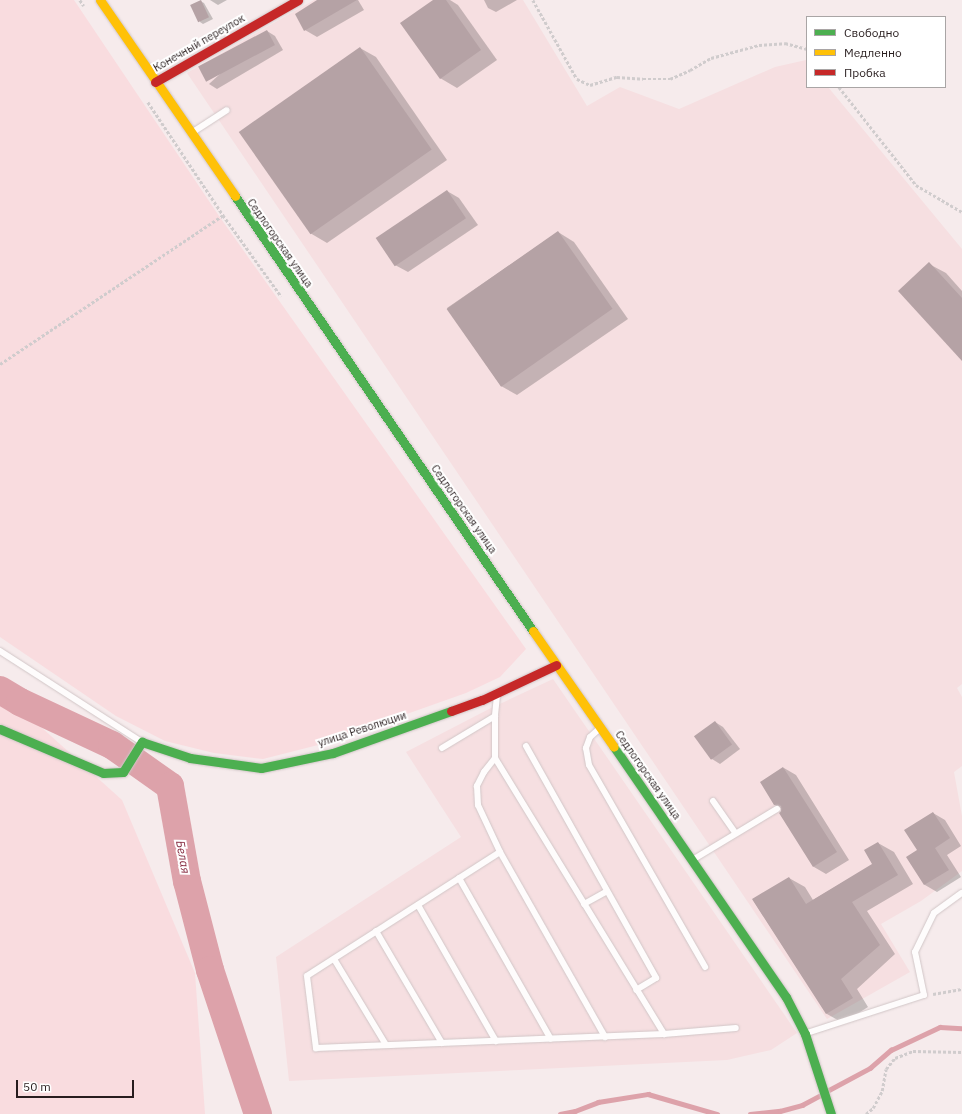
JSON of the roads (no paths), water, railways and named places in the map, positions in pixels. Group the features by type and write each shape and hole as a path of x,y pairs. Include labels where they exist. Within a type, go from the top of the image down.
{"street":[{"name":"Седлогорская улица","path":"100,0 190,134 556,665 693,860 786,997 805,1034 831,1114"},
{"name":"Конечный переулок","path":"155,82 298,0"},
{"name":"улица Революции","path":"142,742 190,758 261,768 333,753 482,700 556,665"},
{"path":"0,729 103,773 123,772 142,742"}],"lane":[{"path":"190,134 227,110"},
{"path":"0,651 142,742"},
{"path":"498,692 495,716 496,758 664,1034"},
{"path":"442,748 495,716"},
{"path":"601,728 590,737 586,748 589,765 705,967"},
{"path":"526,746 656,978 636,990"},
{"path":"496,758 484,772 477,786 478,805 500,852 605,1037"},
{"path":"713,801 735,834"},
{"path":"693,860 776,809"},
{"path":"500,852 308,976 316,1048 605,1037 736,1028"},
{"path":"459,878 551,1039"},
{"path":"584,904 608,891"},
{"path":"805,1034 924,995 915,952 934,913 962,893"},
{"path":"418,905 496,1041"},
{"path":"376,931 442,1043"},
{"path":"334,959 386,1046"}],"waterway":[{"name":"Белая","path":"0,690 20,702 112,745 170,786 187,881 210,970 258,1114"},
{"path":"827,1091 870,1068 891,1050 940,1027 962,1028"},
{"path":"560,1114 575,1111 598,1102 648,1094 717,1114"},
{"path":"750,1114 780,1111 802,1105 821,1095"}]}
